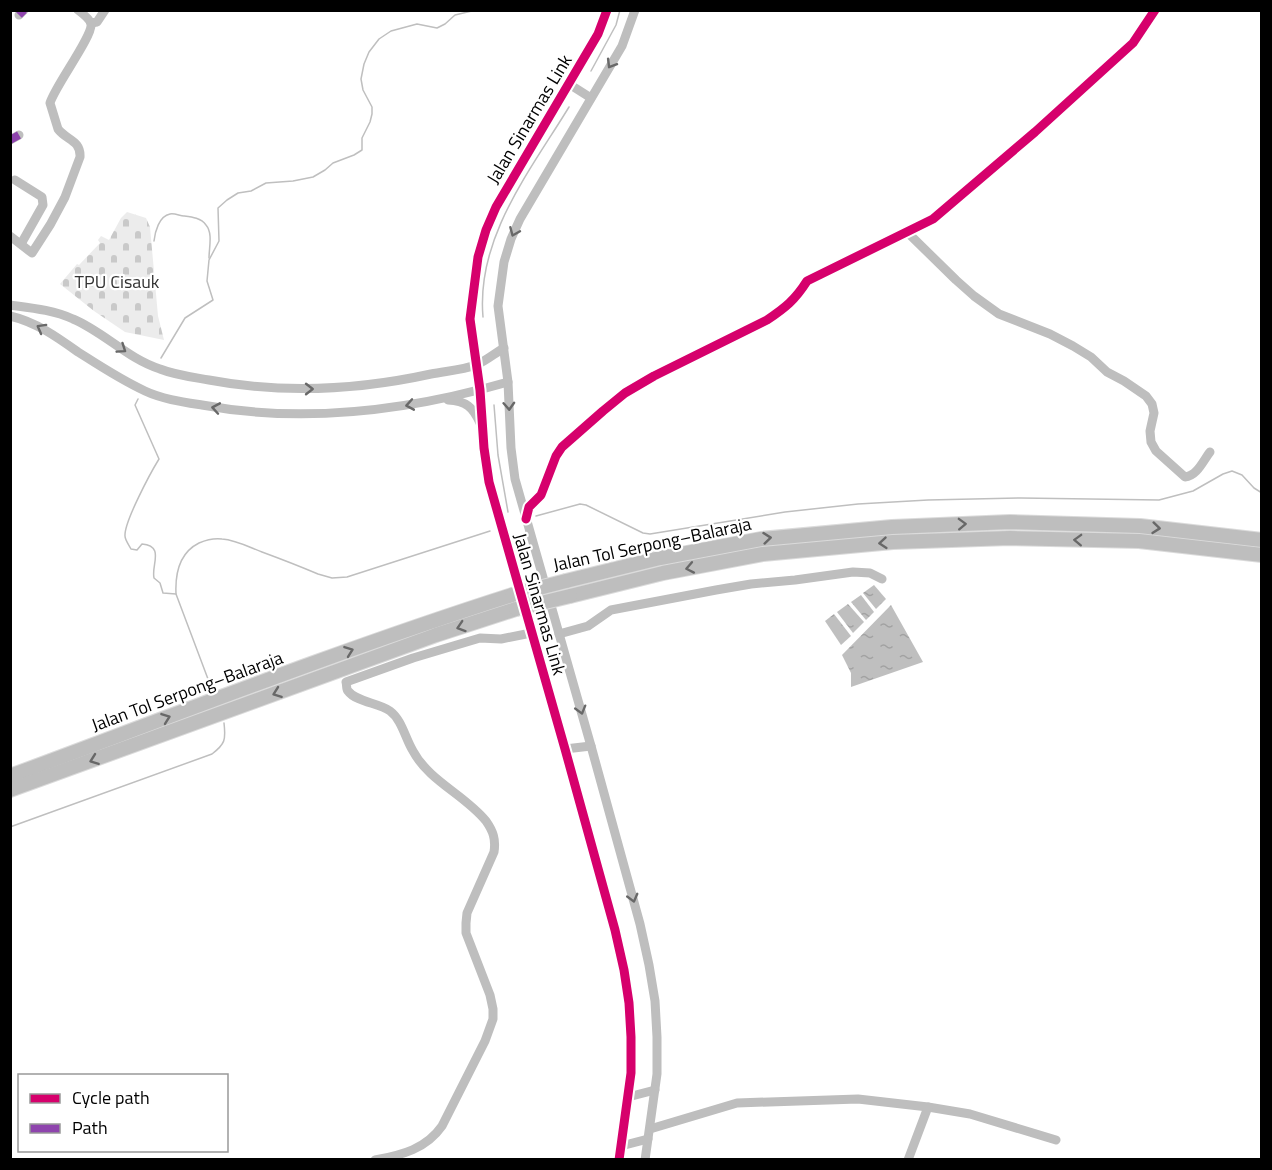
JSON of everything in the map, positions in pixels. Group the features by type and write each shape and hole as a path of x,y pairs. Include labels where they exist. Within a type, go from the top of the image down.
{"highway":[{"name":"Jalan Tol Serpong–Balaraja","path":"11,786 72,753 431,621 512,595 660,558 761,539 892,526 1010,522 1140,526 1262,540"},
{"name":"Jalan Tol Serpong–Balaraja","path":"11,786 516,609 663,573 763,554 893,542 1010,538 1139,541 1262,555"},
{"path":"10,771 72,753"}],"street":[{"path":"78,10 91,23"},
{"path":"91,23 97,22 105,10"},
{"name":"Jalan Sinarmas Link","path":"607,10 598,34 496,207 478,256 470,319 489,483 565,749 624,970 629,1003 631,1072 619,1160"},
{"path":"10,305 49,311 73,319 97,332 138,360 159,369 226,384 270,388 357,387 477,364 504,348 498,306 504,262 510,239 622,46 635,10"},
{"path":"526,519 529,507 541,495 556,456 562,447 626,393 654,376 767,320 798,295 807,281 933,219 1035,132 1133,43 1155,10"},
{"path":"10,236 32,253 65,197 81,150 78,144 58,129 50,103 86,38 91,23"},
{"name":"Jalan Sinarmas Link","path":"569,84 591,98"},
{"path":"15,180 43,199 43,205 21,244"},
{"path":"908,232 956,280 999,314 1074,346 1091,357 1107,372 1146,396 1154,409 1150,432 1151,442 1156,451 1185,477 1194,474 1210,452"},
{"path":"10,316 24,319 44,328 126,382 151,394 182,402 234,410 268,414 314,415 359,412 413,405 508,382"},
{"name":"Jalan Sinarmas Link","path":"504,348 515,479 591,746 649,965 655,1001 657,1074 645,1160"},
{"path":"437,399 458,400 469,406 476,413 483,431"},
{"path":"559,634 588,626 611,610 751,584 853,572 870,573 882,579"},
{"path":"375,1160 413,1150 427,1143 437,1134 490,1029 493,1009 490,995 466,933 465,923 494,852 495,844 492,831 486,821 426,768 413,752 403,730 391,712 382,706 358,699 348,691 346,682 413,658 480,638 501,639 531,633"},
{"path":"565,749 591,746"},
{"path":"628,1097 655,1090"},
{"path":"621,1146 737,1103 858,1099 970,1114 1056,1140"},
{"path":"908,1160 928,1107"}],"green space":[{"name":"TPU Cisauk","path":"127,212 146,218 150,227 158,316 164,340 125,332 60,284 100,243 98,240 101,236 109,240 121,218"}],"water":[{"path":"874,585 886,599 876,609 863,593"},
{"path":"861,595 874,612 866,620 851,602"},
{"path":"848,604 864,622 853,633 837,612"},
{"path":"891,605 923,662 851,687 851,673 842,655"},
{"path":"834,614 851,636 841,645 825,621"}],"waterway":[{"path":"161,358 185,318 213,300 207,281 209,260 219,241 218,208 238,193 251,191 266,183 313,177 333,163 362,150 362,138 370,122 372,107 363,90 361,79 369,52 379,39 391,31 417,24 437,28 455,15 476,10"},
{"path":"591,71 616,25 620,10"},
{"path":"483,317 483,288 488,260 497,233 523,181 569,107"},
{"path":"154,241 158,225 166,215 196,218 208,228 209,258"},
{"path":"138,399 135,405 159,459 133,509 125,538 131,549 137,550 142,544 153,548 156,557 154,578 160,583 163,593 176,594"},
{"path":"494,405 498,455 508,512"},
{"path":"536,516 580,504 643,533 650,534 785,512 858,504 1021,498 1159,500 1193,491 1232,471 1242,475 1262,493"},
{"path":"211,687 176,594 176,579 180,564 187,552 199,543 216,539 232,541 332,578 347,577 490,531"},
{"path":"10,827 212,754 224,741 224,723"}],"marked path":[{"path":"19,15 24,10"},
{"path":"10,140 19,135"}],"cycle path":[{"path":"607,10 598,34 496,207 478,257 470,319 489,482 565,749 624,970 629,1003 631,1073 619,1160"},
{"path":"526,519 529,507 541,495 556,456 562,447 625,393 654,376 767,320 789,303 807,281 933,219 1035,132 1133,43 1155,10"}]}
